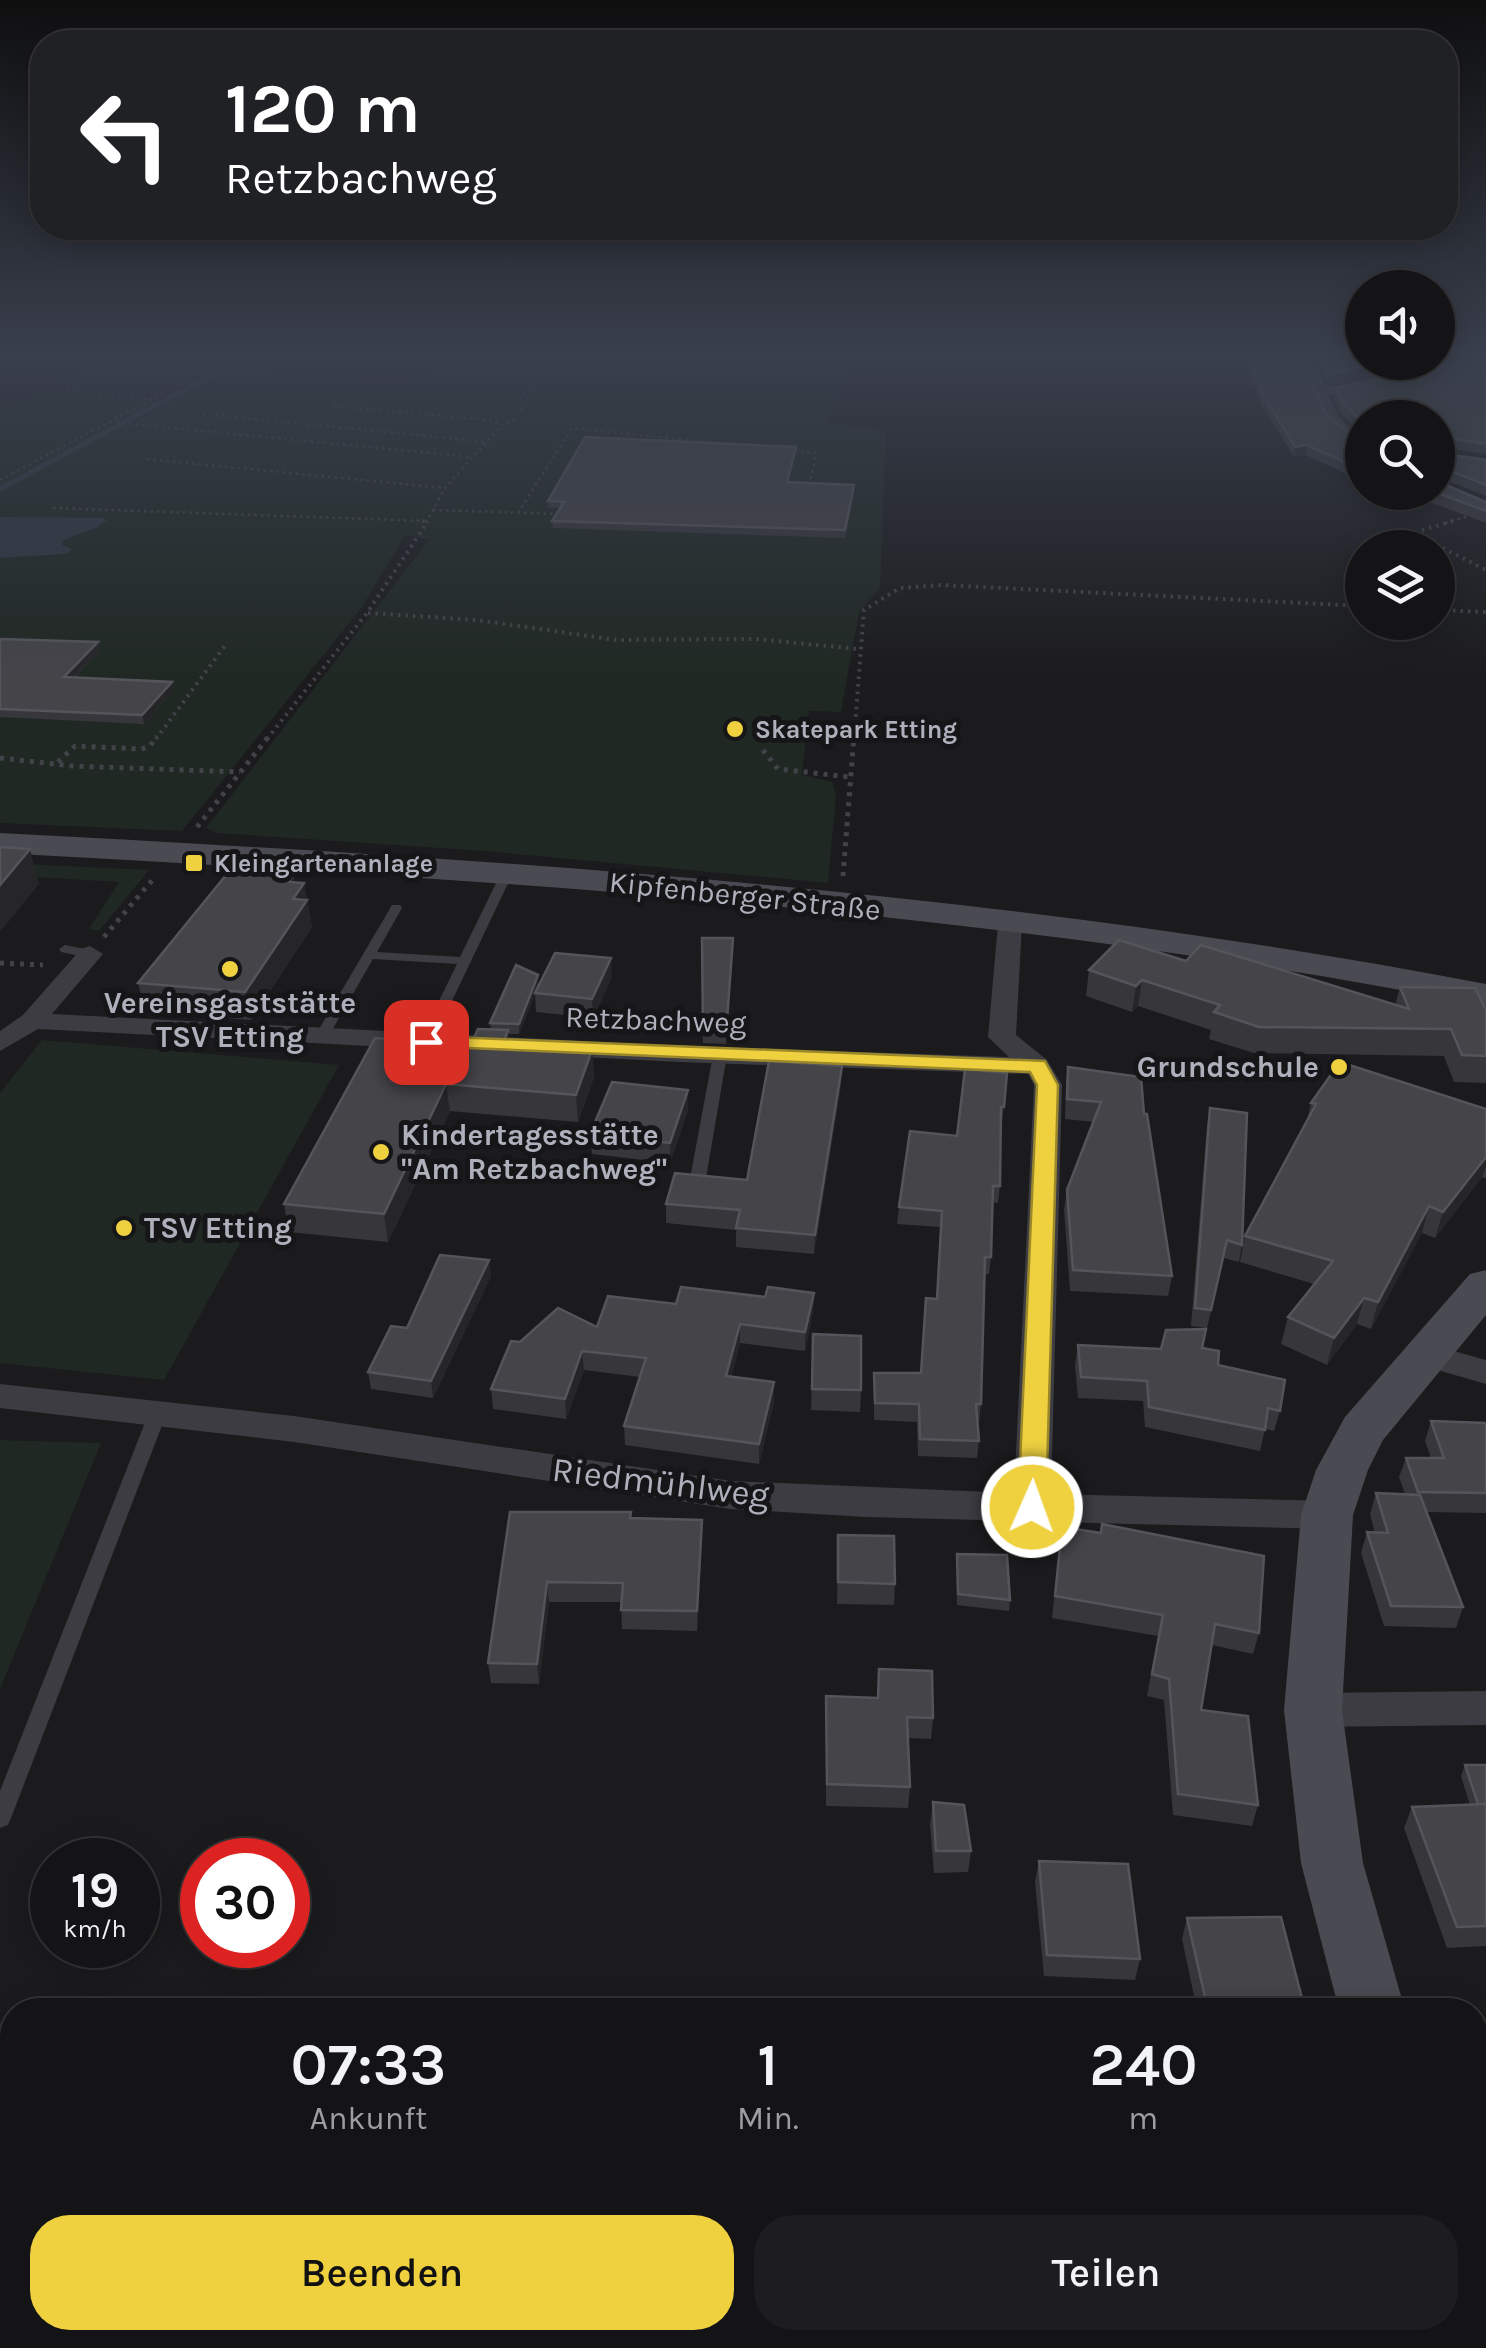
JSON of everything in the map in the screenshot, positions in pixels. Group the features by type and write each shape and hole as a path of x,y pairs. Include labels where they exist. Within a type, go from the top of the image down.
{"street":[{"name":"Kipfenberger Straße","path":"0,843 507,873 841,905 1264,954 1486,995"},
{"path":"1010,924 1002,1037 1037,1066 1048,1085 1032,1507"},
{"path":"0,1043 32,1021 78,952"},
{"name":"Retzbachweg","path":"32,1021 426,1042 1037,1066"},
{"path":"1369,1998 1332,1863 1313,1710 1327,1516 1342,1470 1363,1430 1486,1285"},
{"path":"1426,1355 1486,1372"},
{"name":"Riedmühlweg","path":"0,1396 294,1429 731,1496 1327,1516"},
{"path":"1313,1710 1486,1708"}],"lane":[{"path":"426,1042 507,873"},
{"path":"322,1036 396,908"},
{"path":"368,956 464,961"},
{"path":"697,1184 720,1055"},
{"path":"0,1818 158,1415"}],"path":[{"path":"0,480 36,462"},
{"path":"173,462 444,488"},
{"path":"78,952 176,852 367,614 428,521 444,488 469,462"},
{"path":"518,513 551,462"},
{"path":"807,496 814,462"},
{"path":"772,481 810,483"},
{"path":"52,508 428,521"},
{"path":"432,510 569,514"},
{"path":"1486,511 1413,533 1486,570"},
{"path":"841,905 864,610 889,590 912,584 1345,605"},
{"path":"1455,611 1486,612"},
{"path":"367,614 477,620 616,640 756,640 859,649"},
{"path":"57,763 76,746 150,746 226,643"},
{"path":"763,750 778,769 849,777"},
{"path":"0,758 241,772"}],"shaded area":[{"path":"0,462 885,462 880,588 859,612 841,712 809,711 802,775 832,782 836,795 828,883 485,851 218,833 206,828 429,540 405,535 362,607 182,831 0,823 0,558 66,554 71,548 62,546 63,540 96,528 106,520 0,517"},
{"path":"0,517 107,520 63,540 62,545 72,549 66,554 0,558"},
{"path":"0,863 149,870 99,931 89,929 119,882 0,875"},
{"name":"TSV Etting","path":"42,1040 339,1065 164,1380 0,1363 0,1093"},
{"path":"0,1440 101,1443 0,1689"}],"building":[{"path":"571,462 792,462 787,482 854,485 845,530 552,521 564,502 548,501"},
{"path":"1455,462 1486,462 1486,485 1455,473"},
{"path":"1455,489 1486,502 1486,511 1455,499"},
{"path":"0,639 98,642 64,677 172,682 142,715 0,709"},
{"path":"0,847 30,849 0,885"},
{"name":"Vereinsgaststätte TSV Etting","path":"240,858 291,862 282,874 293,875 289,882 304,883 293,899 307,900 245,992 138,983"},
{"path":"702,938 733,938 726,1034 703,1033"},
{"path":"1119,940 1186,961 1201,945 1409,1009 1400,987 1475,988 1486,1010 1486,1056 1462,1055 1451,1029 1259,1027 1214,1012 1220,1005 1142,980 1136,986 1089,970"},
{"path":"555,953 611,958 592,999 535,993"},
{"path":"516,965 538,975 519,1024 490,1023"},
{"path":"478,1029 508,1030 503,1043 592,1050 576,1095 446,1084 384,1214 284,1204 375,1038 470,1046"},
{"path":"769,1061 842,1066 815,1235 736,1228 740,1210 666,1204 675,1173 747,1180"},
{"path":"1340,1062 1486,1109 1486,1157 1443,1212 1429,1206 1378,1302 1364,1298 1334,1338 1288,1317 1333,1261 1245,1236 1316,1104 1311,1103"},
{"path":"1068,1067 1141,1077 1172,1276 1073,1270 1067,1190 1101,1102 1067,1099"},
{"path":"965,1069 1007,1073 1001,1107 1000,1186 993,1186 991,1257 985,1257 981,1404 976,1404 979,1441 920,1439 919,1404 875,1403 874,1373 921,1373 926,1298 937,1299 942,1211 899,1207 910,1131 957,1136"},
{"path":"612,1082 688,1090 670,1143 590,1134"},
{"path":"1210,1108 1247,1113 1242,1245 1227,1240 1211,1310 1195,1308"},
{"path":"440,1255 489,1260 431,1381 368,1372 391,1326 407,1328"},
{"path":"681,1287 765,1297 768,1287 814,1293 805,1332 740,1324 726,1376 774,1382 759,1444 624,1426 646,1358 582,1351 565,1399 491,1389 511,1341 520,1342 558,1308 597,1327 608,1296 676,1304"},
{"path":"1206,1329 1202,1348 1219,1351 1218,1365 1285,1380 1280,1411 1268,1408 1265,1430 1149,1407 1147,1381 1081,1377 1078,1345 1161,1349 1166,1330"},
{"path":"813,1334 861,1336 861,1390 812,1389"},
{"path":"1431,1421 1486,1423 1486,1493 1418,1492 1406,1458 1444,1458"},
{"path":"1376,1493 1420,1495 1463,1607 1391,1606 1367,1532 1388,1533"},
{"path":"510,1512 631,1512 630,1518 702,1520 697,1611 621,1610 623,1583 547,1582 537,1664 488,1663"},
{"path":"1102,1524 1264,1556 1259,1633 1215,1624 1201,1710 1248,1716 1258,1805 1178,1794 1169,1679 1152,1674 1163,1615 1055,1596 1062,1527 1101,1533"},
{"path":"838,1535 894,1536 895,1584 838,1582"},
{"path":"957,1554 1007,1555 1010,1600 958,1594"},
{"path":"879,1669 932,1671 933,1718 907,1717 910,1787 827,1784 826,1696 878,1698"},
{"path":"1465,1765 1486,1765 1486,1804 1478,1804"},
{"path":"933,1802 964,1805 971,1851 936,1851"},
{"path":"1486,1804 1486,1926 1457,1927 1412,1807"},
{"path":"1039,1861 1128,1864 1140,1959 1047,1955"},
{"path":"1281,1917 1302,1998 1205,1998 1187,1918"}],"waterway":[{"path":"0,489 51,462"}],"place":[{"name":"Skatepark Etting","path":"735,729"},
{"name":"Kleingartenanlage","path":"194,863"},
{"name":"Vereinsgaststätte TSV Etting","path":"230,969"},
{"name":"Grundschule","path":"1339,1067"},
{"name":"Kindertagesstätte \"Am Retzbachweg\"","path":"381,1152"},
{"name":"TSV Etting","path":"124,1228"}],"route":[{"path":"426,1042 1037,1066 1048,1085 1032,1507"}]}
